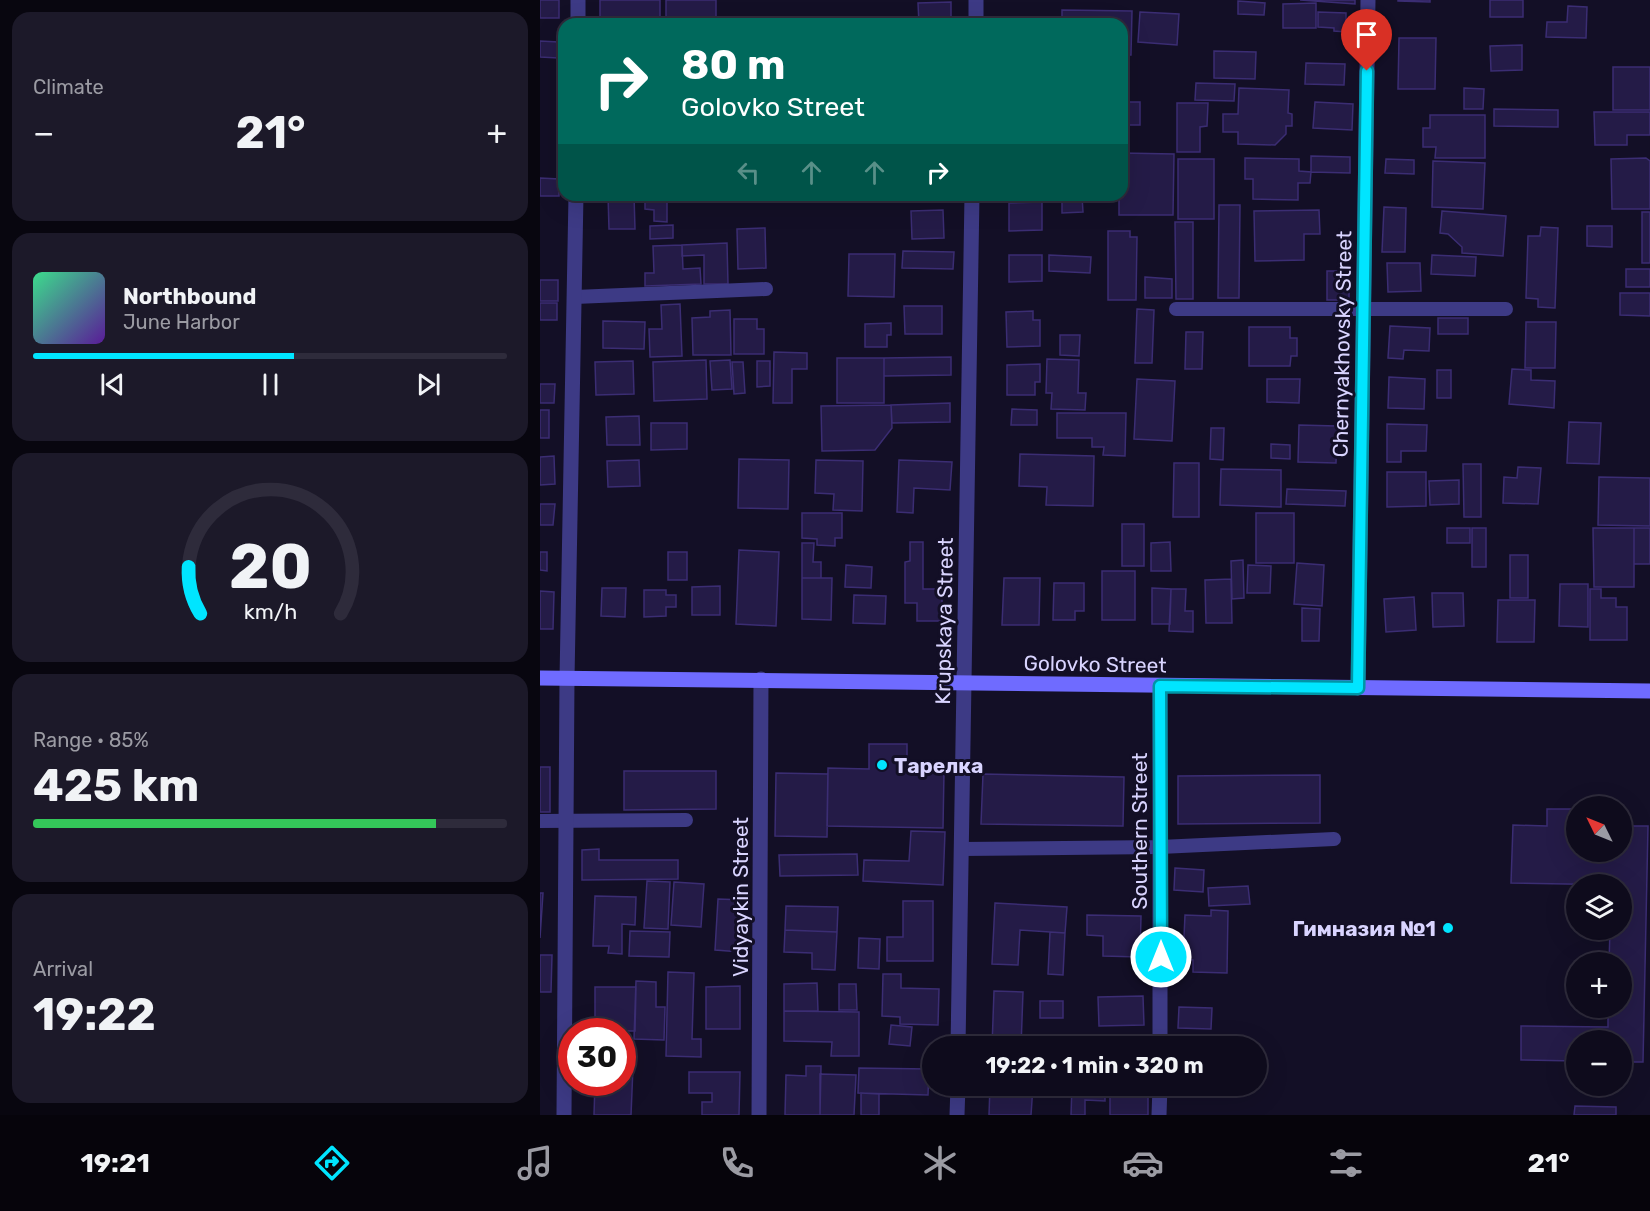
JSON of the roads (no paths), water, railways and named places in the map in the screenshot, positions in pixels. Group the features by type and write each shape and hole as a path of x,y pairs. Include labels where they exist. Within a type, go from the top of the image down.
{"street":[{"path":"578,0 578,18"},
{"path":"975,18 976,0"},
{"name":"Chernyakhovsky Street","path":"1358,688 1368,0"},
{"path":"564,1115 567,679 576,201"},
{"name":"Krupskaya Street","path":"958,1036 972,201"},
{"name":"Golovko Street","path":"540,678 1358,688 1564,688 1650,691"},
{"name":"Vidyaykin Street","path":"759,1115 761,680"},
{"name":"Southern Street","path":"1160,686 1160,1036"},
{"path":"957,1115 958,1096"},
{"path":"1159,1115 1160,1096"}],"lane":[{"path":"575,297 766,289"},
{"path":"1176,309 1506,309"},
{"path":"540,821 686,820"},
{"path":"961,849 1160,847 1334,839"}],"place":[{"name":"Тарелка","path":"882,765"},
{"name":"Гимназия №1","path":"1448,928"}]}
